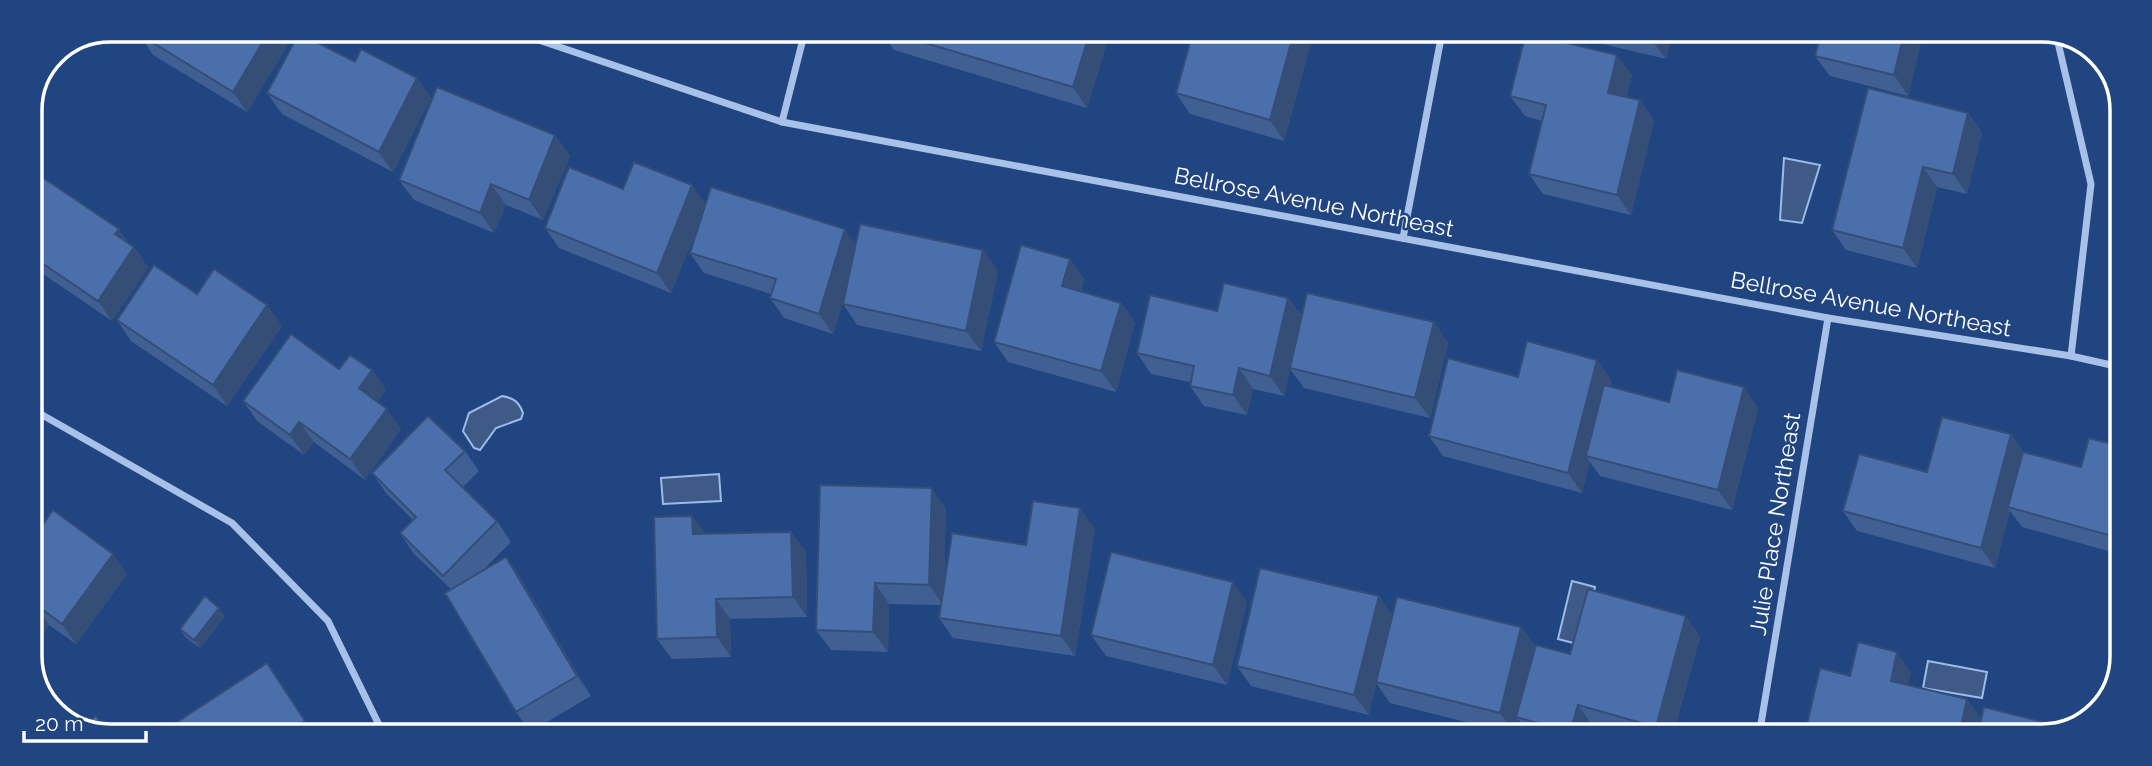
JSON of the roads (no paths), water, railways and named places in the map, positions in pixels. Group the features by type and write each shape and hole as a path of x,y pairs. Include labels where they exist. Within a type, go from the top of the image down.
{"street":[{"name":"Bellrose Avenue Northeast","path":"545,42 782,122 1828,318 2071,356 2110,365"},
{"path":"782,122 803,42"},
{"path":"1403,238 1440,42"},
{"path":"2059,45 2091,184 2071,356"},
{"name":"Julie Place Northeast","path":"1761,724 1828,318"},
{"path":"42,415 232,523 328,621 379,724"}]}
